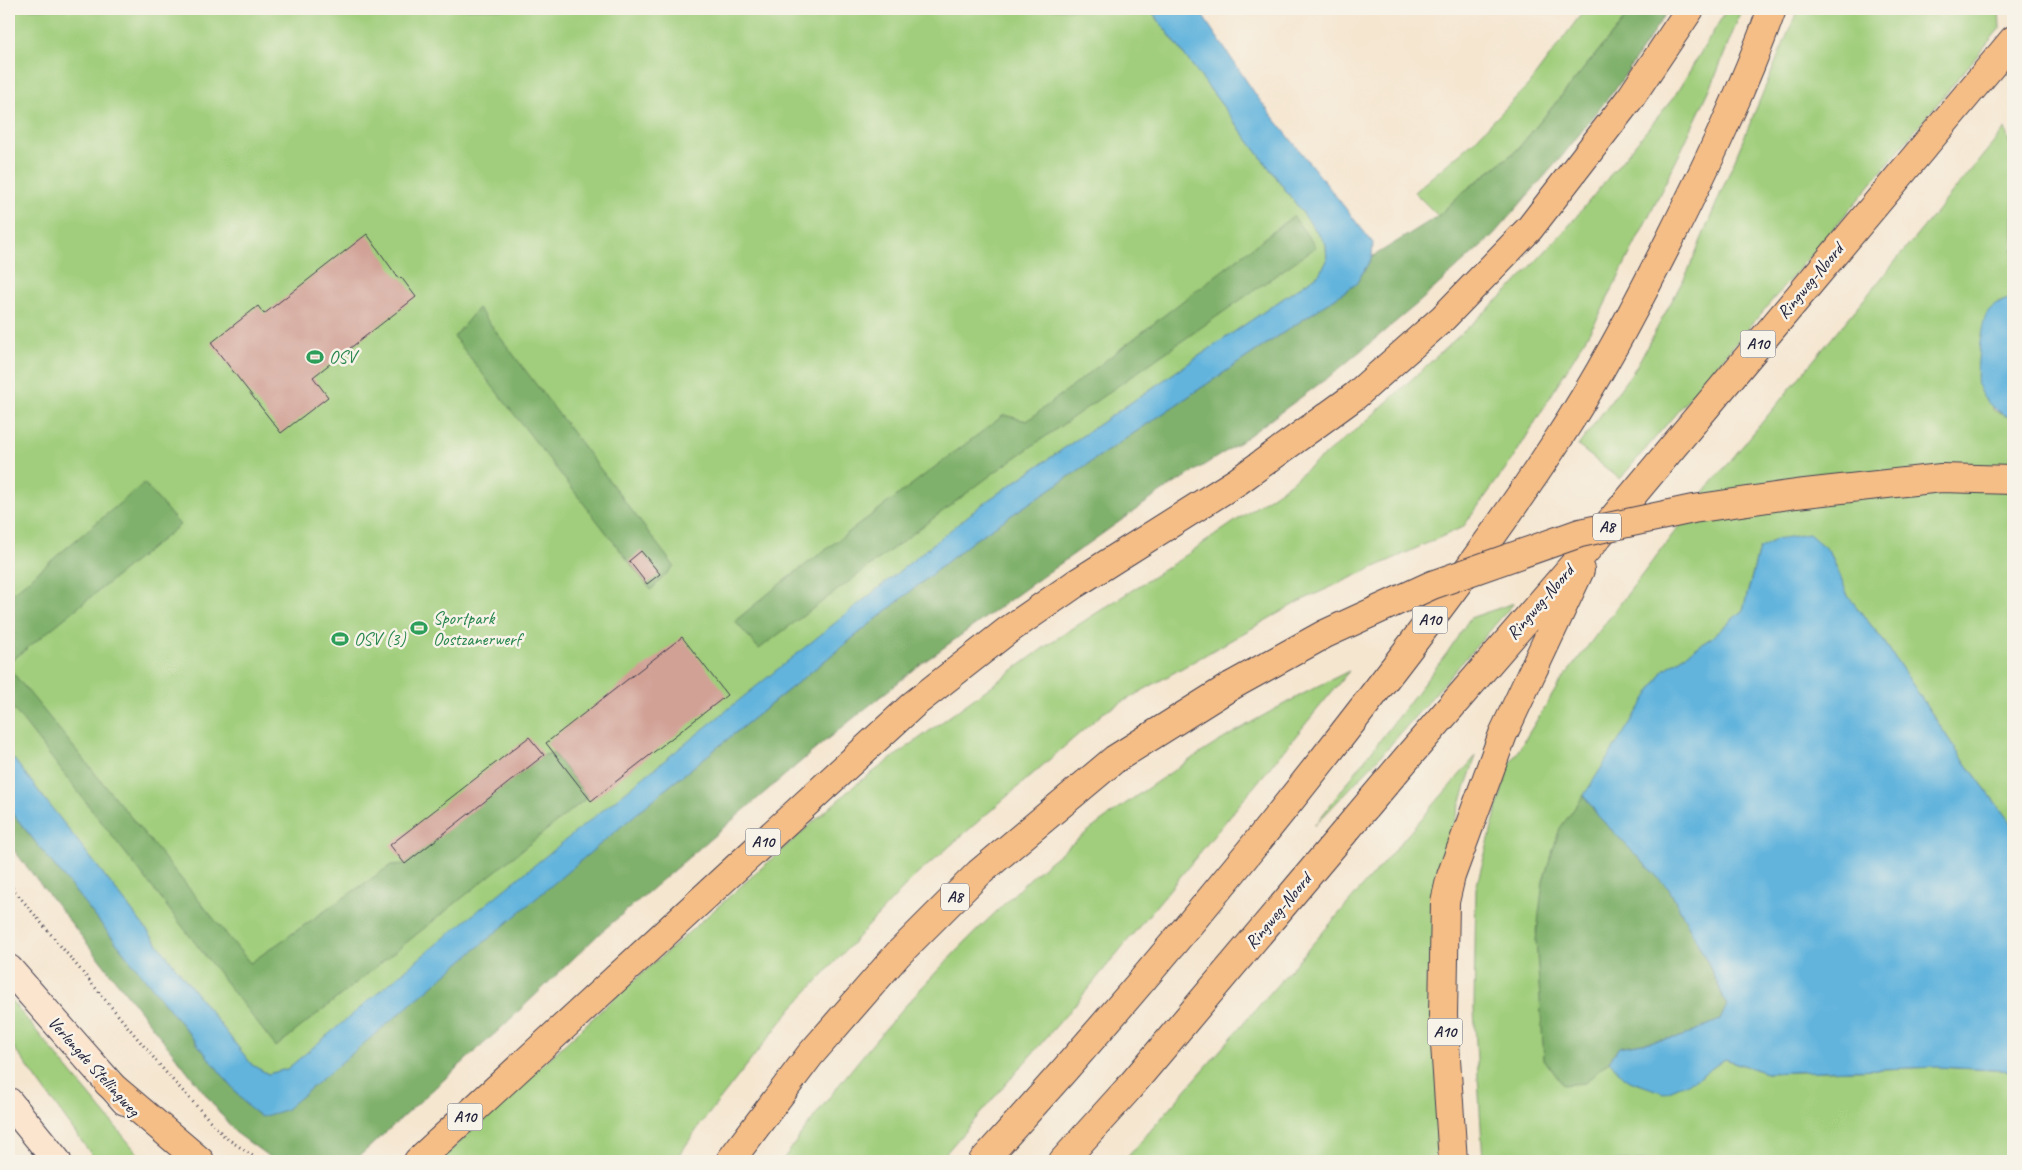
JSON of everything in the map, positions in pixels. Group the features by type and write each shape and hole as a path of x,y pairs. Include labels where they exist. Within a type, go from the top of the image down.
{"highway":[{"name":"A10","path":"418,1161 914,704 1007,631 1076,584 1238,481 1355,396 1443,318 1530,228 1631,97 1690,9"},
{"name":"A10","path":"983,1161 1139,983 1289,803 1404,656 1503,521 1557,442 1605,364 1697,184 1736,101 1772,9"},
{"name":"Ringweg-Noord","path":"1063,1161 1128,1089 1594,540 2013,40"},
{"name":"A8","path":"730,1161 822,1041 898,954 979,873 1115,760 1231,686 1325,634 1432,585 1580,533 1693,509 1796,494 1941,478 2013,480"},
{"name":"A10","path":"1453,1161 1443,1015 1445,902 1451,876 1503,734 1594,540"},
{"path":"108,1083 200,1161"}],"main road":[{"name":"Verlengde Stellingweg","path":"9,969 108,1083 180,1161"},
{"path":"9,1102 56,1161"}],"path":[{"path":"9,884 168,1075 226,1137 260,1161"}],"green space":[{"name":"Sportpark Oostzanerwerf","path":"9,9 1150,9 1326,244 1327,261 1319,274 984,503 287,1069 268,1074 252,1065 9,753"},
{"path":"1585,9 1633,9 1516,151 1462,193 1438,216 1414,192 1473,142 1529,84"},
{"path":"1633,9 1669,9 1619,84 1563,155 1493,235 1417,304 1334,373 1236,445 1161,492 921,664 825,741 600,933 500,1029 354,1161 275,1161 235,1132 9,844 9,809 248,1107 667,788 973,541 1356,284 1372,257 1438,216 1462,193 1516,151"},
{"path":"1727,9 1742,9 1714,80 1599,316 1514,457 1463,527 1298,602 1103,713 912,879 792,1008 700,1125 675,1161 439,1161 609,1003 854,786 1053,641 1179,560 1285,487 1364,423 1512,287 1567,228 1674,97"},
{"path":"1798,9 1999,9 2000,28 1856,202 1620,479 1578,446 1636,367 1688,271"},
{"path":"2005,129 2013,155 2013,297 1998,303 1993,410 2013,419 2013,826 1956,750 1885,643 1848,596 1830,552 1759,549 1743,610 1711,638 1664,670 1640,709 1695,1080 1725,1059 1766,1073 1938,1067 2013,1071 2013,1161 1483,1161 1474,1009 1476,888 1508,767 1559,684 1711,484"},
{"path":"1293,216 1316,247 995,472 759,649 735,621 780,584 1004,415 1027,421"},
{"path":"478,308 674,566 651,590 454,337"},
{"path":"144,483 180,525 9,663 9,596"},
{"path":"1514,603 1379,758 1314,826 1447,653 1470,618"},
{"path":"9,668 250,963 391,865 404,864 544,755 553,753 588,797 276,1047 9,703"},
{"path":"1349,671 1078,1001 939,1161 782,1161 857,1062 911,999 968,939 1041,868 1083,835 1193,758 1270,712"},
{"path":"1476,756 1456,816 1442,870 1437,1161 1124,1161"},
{"path":"1584,795 1598,816 1669,889 1707,961 1727,1006 1720,1020 1680,1037 1619,1047 1609,1061 1585,1083 1563,1085 1544,1059 1536,940 1543,881 1560,828"},
{"path":"9,998 144,1161 96,1161 9,1041"}],"water":[{"path":"1150,9 1198,9 1258,98 1373,243 1372,257 1356,284 973,541 667,788 285,1110 261,1117 248,1107 9,809 9,753 252,1065 268,1074 287,1069 439,942 984,503 1319,274 1327,261 1326,244"},
{"path":"2013,297 2013,419 1987,402 1980,392 1977,380 1981,338 1987,313 1995,305"},
{"path":"1809,534 1830,552 1848,596 1885,643 1956,750 2013,826 2013,1071 1938,1067 1766,1073 1725,1059 1695,1080 1664,1093 1627,1080 1609,1061 1619,1047 1680,1037 1720,1020 1727,1005 1707,961 1669,889 1598,816 1584,795 1664,670 1711,638 1743,610 1759,549 1776,539"}],"building":[{"path":"367,234 399,279 401,277 416,297 313,377 328,397 281,433 211,343 258,306 264,314"},
{"path":"641,551 660,574 647,584 629,561"},
{"path":"682,637 727,695 591,801 546,743"},
{"path":"529,737 544,755 405,864 390,845"}],"place":[{"name":"OSV","path":"315,357"},
{"name":"Sportpark Oostzanerwerf","path":"419,628"},
{"name":"OSV (3)","path":"340,639"}]}
